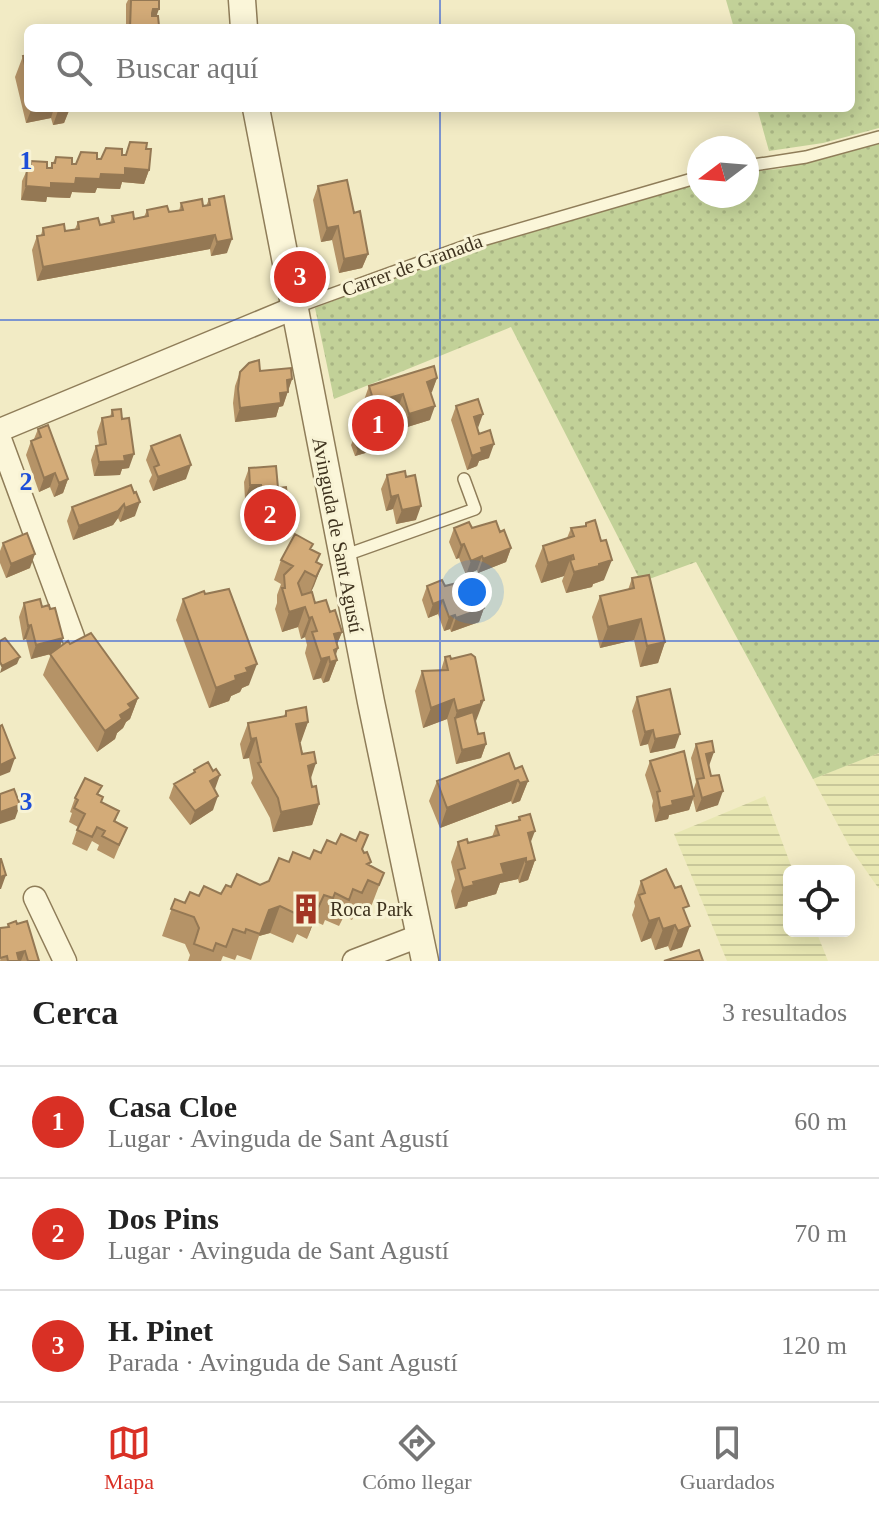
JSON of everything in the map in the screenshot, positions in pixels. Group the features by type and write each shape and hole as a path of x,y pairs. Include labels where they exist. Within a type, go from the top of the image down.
{"street":[{"path":"242,0 244,24"},
{"name":"Avinguda de Sant Agustí","path":"257,112 342,556 422,948"},
{"name":"Carrer de Granada","path":"0,430 294,308"},
{"path":"0,439 73,637"},
{"path":"35,898 65,961"},
{"path":"354,961 422,948"}],"lane":[{"path":"759,164 806,157 879,137"},
{"name":"Carrer de Granada","path":"294,308 479,241 687,180"},
{"path":"342,556 475,509 464,479"}],"green space":[{"path":"726,0 879,0 879,128 823,143 769,151 758,112 855,112 855,24 733,24"},
{"path":"879,143 879,753 813,779 696,562 641,582 511,327 334,399 315,308 472,247 687,186 687,208 759,208 759,171 779,169"},
{"path":"879,753 879,889 851,849 813,779"},
{"path":"765,796 791,865 783,865 783,937 818,937 828,961 727,961 674,834"}],"building":[{"path":"131,0 159,0 159,9 153,9 152,13 152,16 158,16 159,24 130,24"},
{"path":"130,142 147,143 146,149 151,149 149,170 125,168 125,175 101,174 100,179 76,178 75,184 51,183 51,188 26,186 27,167 31,167 31,161 47,162 47,168 52,168 56,157 72,158 72,164 76,164 81,152 97,153 97,159 101,159 106,148 122,149 122,155 126,155"},
{"path":"347,180 354,213 360,211 368,254 344,259 338,226 327,228 318,186"},
{"path":"224,196 232,239 217,242 215,235 43,267 37,236 44,235 43,228 64,224 65,231 79,229 78,222 98,218 100,225 114,222 112,216 133,212 134,219 148,216 147,210 167,206 169,212 183,210 181,203 202,199 203,206 210,205 209,199"},
{"path":"259,360 260,371 291,368 292,379 287,380 288,392 280,393 281,403 240,408 240,372 249,363"},
{"path":"434,366 437,378 427,382 435,406 409,414 403,394 385,399 393,424 382,428 369,386"},
{"path":"478,399 483,414 474,417 479,434 490,430 494,444 481,448 482,452 472,456 456,406"},
{"path":"121,409 122,419 129,418 134,454 124,456 125,461 99,462 96,446 106,444 102,418 113,416 112,410"},
{"path":"48,425 68,479 59,483 55,473 44,478 31,441 41,437 38,429"},
{"path":"378,430 382,442 358,449 354,438"},
{"path":"180,435 191,465 158,477 154,467 159,465 151,446"},
{"path":"276,466 278,488 286,487 289,515 264,519 261,485 250,485 249,468"},
{"path":"405,471 406,477 415,475 421,506 402,510 398,495 391,497 387,475"},
{"path":"131,485 140,502 125,508 124,504 118,511 79,526 72,507"},
{"path":"595,520 601,541 606,540 612,560 574,572 570,560 574,559 573,555 548,563 543,546 574,536 571,528 586,526 586,523"},
{"path":"496,521 500,532 504,530 511,548 471,561 454,528 469,522 472,528"},
{"path":"27,533 35,554 11,564 3,543"},
{"path":"295,534 313,544 310,549 320,554 316,562 322,565 316,577 305,571 298,583 302,595 312,592 315,603 326,600 330,612 335,610 342,632 334,634 337,660 330,662 329,657 321,659 312,632 317,631 305,607 289,612 282,588 285,588 284,575 293,566 281,560"},
{"path":"649,575 665,642 647,646 641,619 608,627 600,596 634,588 632,578"},
{"path":"442,580 445,586 469,580 472,590 477,589 484,608 456,618 455,615 449,617 443,600 433,604 427,586"},
{"path":"229,589 257,664 246,668 248,672 235,676 236,680 216,688 183,599 204,591 205,594"},
{"path":"40,599 42,607 49,605 50,609 55,608 63,638 36,645 31,625 28,626 24,603"},
{"path":"91,633 138,698 128,704 131,708 120,715 122,719 105,731 50,654 68,641 70,644"},
{"path":"5,638 20,657 2,666 0,641"},
{"path":"471,654 475,657 484,700 481,704 457,711 454,699 431,708 422,671 448,670 445,657 450,656 451,659"},
{"path":"670,689 680,734 655,739 653,730 645,732 637,697"},
{"path":"306,707 308,722 296,724 302,754 314,752 316,763 308,766 319,804 281,812 278,798 258,763 261,762 256,738 251,739 248,723 286,716 286,711"},
{"path":"473,712 478,734 484,733 486,744 462,750 455,718"},
{"path":"0,726 15,758 0,765"},
{"path":"712,741 714,752 706,754 711,776 719,775 723,791 702,798 697,779 704,778 696,744"},
{"path":"684,751 694,796 672,801 673,805 660,808 657,792 660,791 650,761"},
{"path":"509,753 515,769 522,766 528,781 520,783 518,780 447,808 437,781"},
{"path":"208,762 213,771 216,769 220,775 210,781 218,796 195,811 174,784"},
{"path":"85,778 102,786 97,794 103,797 101,802 119,811 114,821 127,828 119,845 102,836 105,831 97,827 92,837 77,830 85,814 74,808 78,800 75,798"},
{"path":"14,789 20,805 0,812 0,794"},
{"path":"530,814 535,831 528,833 535,860 526,862 526,858 501,864 504,874 473,882 474,885 463,888 458,870 465,868 458,842 467,839 468,843 499,835 496,826"},
{"path":"360,832 368,835 362,849 364,853 367,852 371,862 367,864 384,873 379,885 368,880 362,893 353,889 349,900 335,893 333,898 324,895 316,912 306,908 303,917 280,906 269,910 260,934 233,929 226,947 216,943 213,951 194,944 199,928 194,917 171,909 175,899 185,903 190,892 199,896 204,886 221,894 226,885 231,887 237,874 260,885 269,881 279,858 289,862 293,852 310,859 314,850 321,853 327,840 336,844 341,834 356,841"},
{"path":"0,859 6,875 0,877"},
{"path":"666,869 675,888 681,886 689,906 683,908 690,926 678,931 675,925 663,929 659,918 649,921 639,895 645,893 641,881"},
{"path":"16,921 17,924 27,921 39,961 28,961 25,951 17,953 19,961 8,961 7,956 0,958 0,928 9,927 8,924"},
{"path":"699,950 703,961 664,961"}],"place":[{"name":"H. Pinet","path":"300,277"},
{"name":"Casa Cloe","path":"378,425"},
{"name":"Dos Pins","path":"270,515"},
{"name":"Roca Park","path":"306,909"}]}
